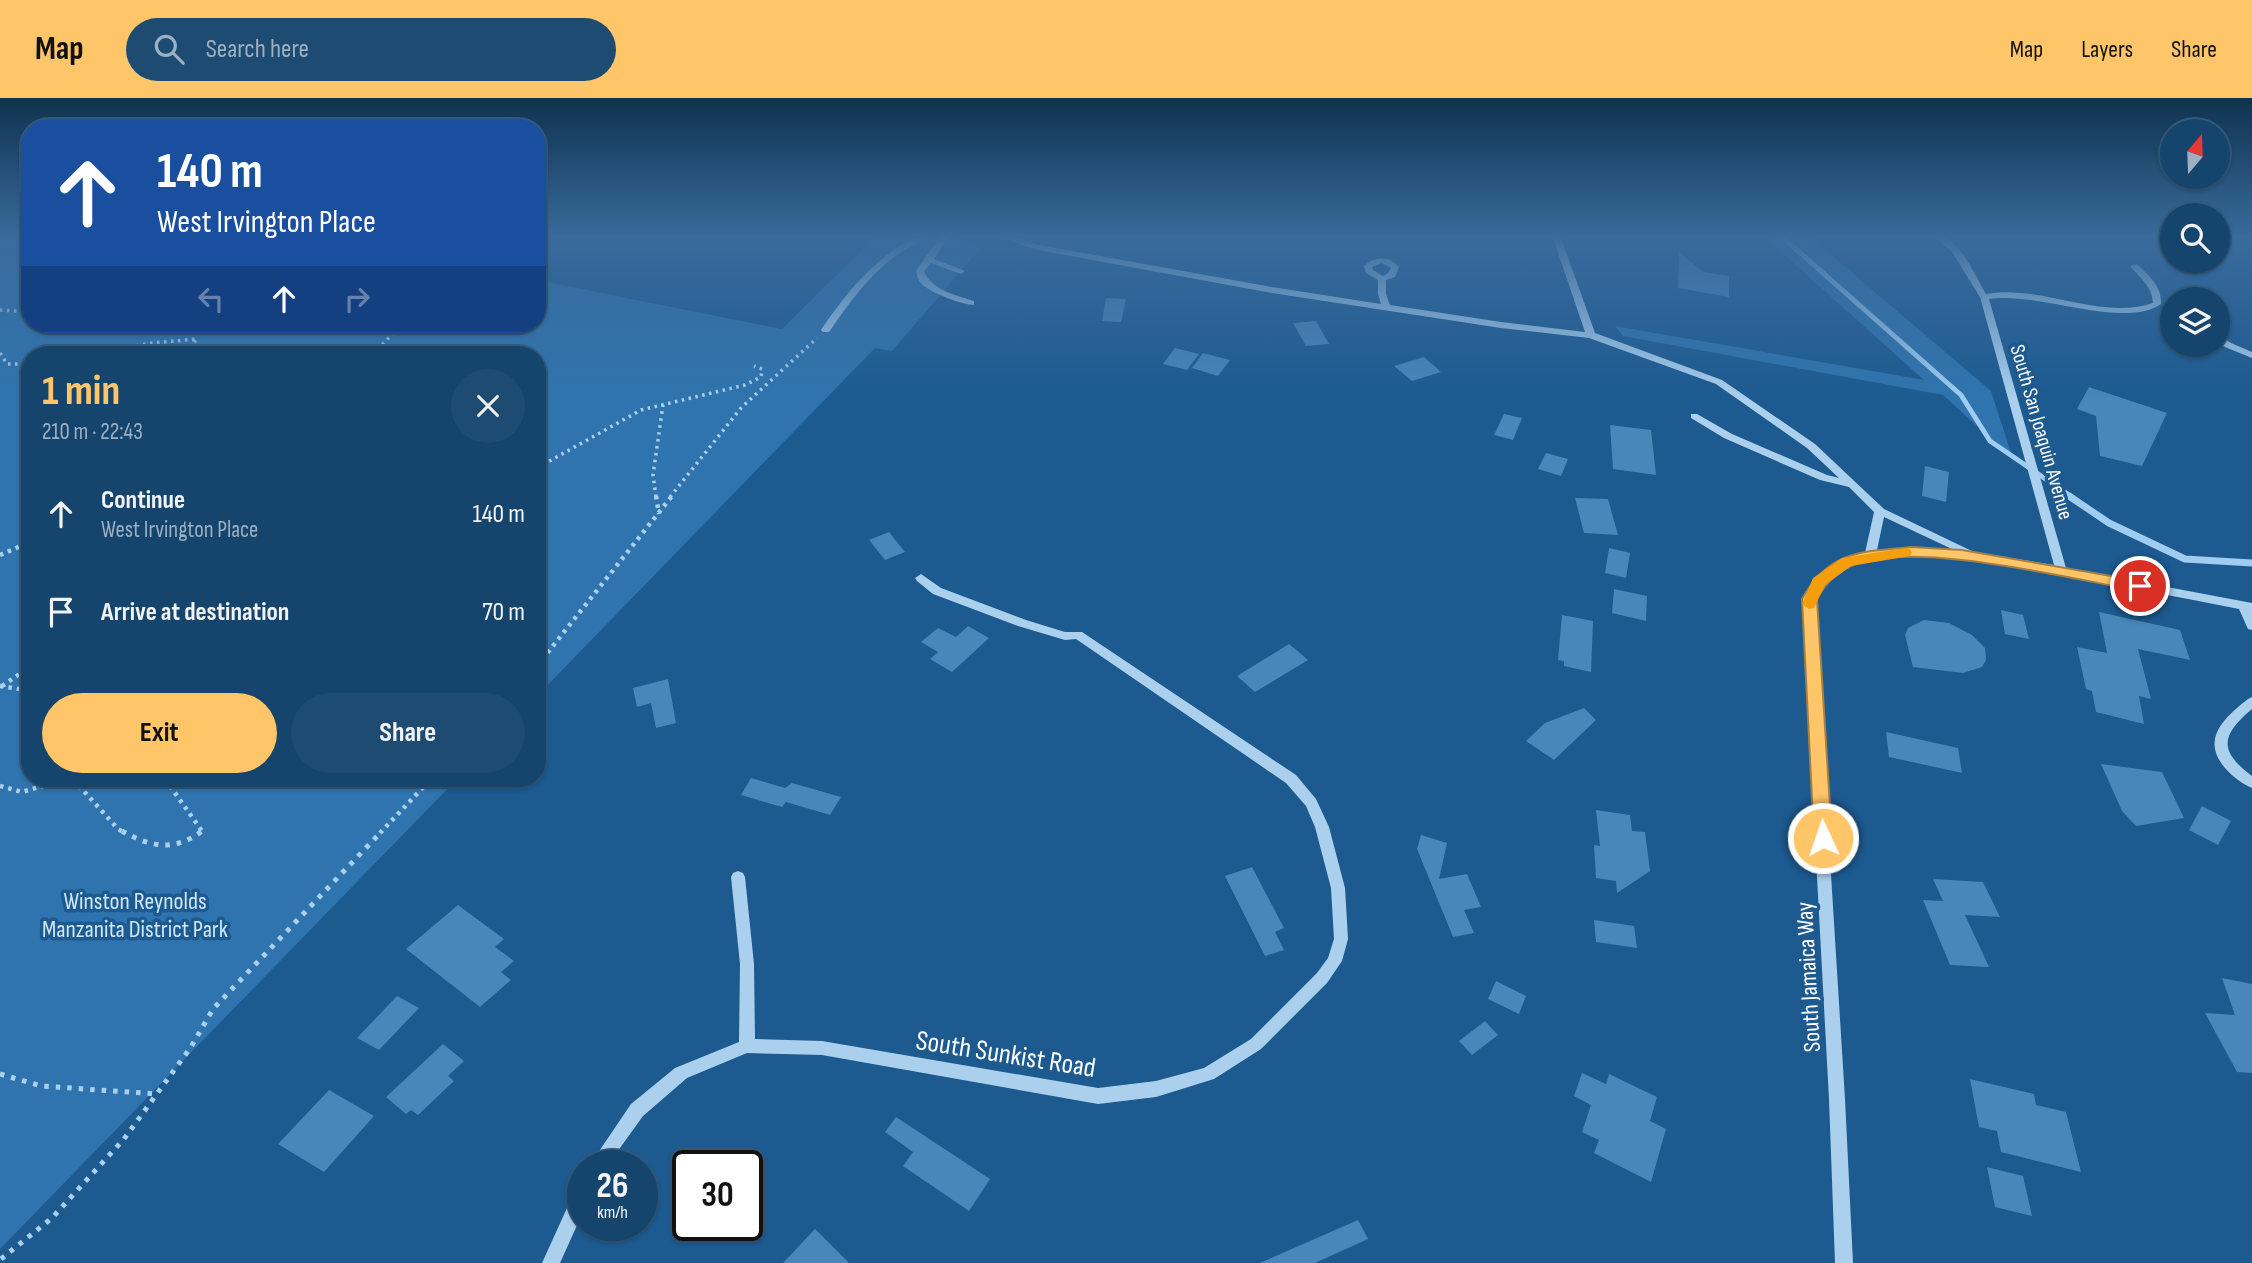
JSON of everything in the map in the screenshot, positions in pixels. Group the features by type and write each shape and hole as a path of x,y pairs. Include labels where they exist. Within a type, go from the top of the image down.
{"street":[{"path":"826,330 856,289"},
{"path":"937,289 971,303"},
{"path":"1284,289 1386,307 1591,335 1719,382 1811,446 1880,511 1978,558 2248,606 2252,626"},
{"path":"1382,289 1386,307"},
{"path":"1575,289 1591,335"},
{"name":"South San Joaquin Avenue","path":"1979,289 1984,297 2061,571"},
{"path":"1984,297 2020,294 2123,310 2149,309 2157,304 2155,289"},
{"path":"2230,346 2252,355"},
{"path":"1694,416 1728,436 1824,478 1853,485"},
{"path":"1870,556 1880,511"},
{"name":"South Jamaica Way","path":"1844,1263 1838,1099 1809,599 1819,582 1847,561 1912,552 1978,558"},
{"name":"South Sunkist Road","path":"608,1150 637,1110 681,1073 747,1046 822,1048 1098,1096 1156,1089 1208,1073 1256,1044 1322,978 1335,961 1341,939 1338,888 1322,827 1311,803 1292,779 1078,635 1065,635 1022,623 992,609 937,590 921,578"},
{"path":"2252,702 2225,725 2220,746 2222,755 2229,764 2252,783"},
{"path":"738,877 747,964 747,1046"},
{"path":"551,1263 567,1228"}],"path":[{"path":"0,310 21,311"},
{"path":"546,655 741,408 826,330"},
{"path":"381,346 393,333"},
{"path":"138,346 197,339 190,346"},
{"path":"0,353 6,364 21,364"},
{"path":"754,366 762,369 761,377"},
{"path":"546,463 640,410 745,385 761,377 773,378"},
{"path":"659,514 653,475 663,405"},
{"path":"0,555 21,546"},
{"path":"1,686 21,673"},
{"path":"1,686 19,688 21,693"},
{"path":"0,786 22,792 39,787"},
{"path":"80,787 118,830 136,839 166,846 187,844 202,831 171,787"},
{"path":"1,1259 52,1218 124,1139 191,1047 213,1009 423,787"},
{"path":"0,1074 41,1086 157,1094"}],"green space":[{"name":"Winston Reynolds Manzanita District Park","path":"0,289 21,289 21,333 546,333 546,289 584,289 782,329 822,289 945,289 892,351 875,348 546,687 546,346 21,346 21,787 449,787 0,1249"},
{"path":"1823,289 1872,289 1991,391 2013,459 1943,395 1623,336 1615,326 1924,380"}],"building":[{"path":"1686,289 1729,289 1729,297"},
{"path":"1106,298 1126,299 1121,322 1102,321"},
{"path":"1316,321 1329,344 1306,346 1293,323"},
{"path":"1175,348 1199,354 1187,370 1163,364"},
{"path":"1203,353 1230,360 1218,376 1192,368"},
{"path":"1424,357 1441,372 1412,381 1394,366"},
{"path":"2089,387 2167,413 2142,466 2100,456 2096,416 2077,409"},
{"path":"1504,414 1522,418 1513,440 1494,435"},
{"path":"1610,425 1651,430 1656,475 1613,469"},
{"path":"1546,453 1568,459 1561,476 1538,469"},
{"path":"1925,466 1949,472 1946,502 1922,496"},
{"path":"1575,498 1608,499 1618,535 1584,533"},
{"path":"889,532 905,552 885,560 869,540"},
{"path":"1609,548 1630,553 1626,578 1605,573"},
{"path":"1614,589 1647,596 1646,621 1612,613"},
{"path":"2001,610 2023,615 2029,639 2005,634"},
{"path":"2099,612 2180,630 2190,660 2138,649 2151,699 2139,696 2144,724 2096,712 2092,691 2086,689 2077,647 2107,653"},
{"path":"1562,615 1593,621 1591,672 1564,666 1564,661 1558,660"},
{"path":"1924,620 1949,623 1972,635 1985,648 1986,660 1982,667 1963,673 1913,667 1905,635 1908,628"},
{"path":"968,626 989,638 952,672 930,659 938,652 921,642 938,628 956,637"},
{"path":"1289,644 1308,660 1255,692 1237,676"},
{"path":"668,679 676,723 656,728 651,703 637,707 633,688"},
{"path":"1584,708 1596,720 1554,760 1526,741 1545,723"},
{"path":"1886,732 1958,748 1962,773 1889,757"},
{"path":"2101,764 2162,772 2184,818 2136,826 2122,811"},
{"path":"751,778 785,788 792,783 841,797 830,815 786,802 782,807 741,795"},
{"path":"2202,806 2231,821 2218,845 2189,830"},
{"path":"1596,810 1630,815 1632,831 1645,832 1650,871 1617,893 1616,881 1596,878 1594,845 1600,846"},
{"path":"1421,835 1447,843 1439,879 1467,874 1481,907 1464,910 1474,933 1453,937 1417,849"},
{"path":"1252,867 1284,928 1275,932 1284,950 1265,956 1225,876"},
{"path":"1933,879 1983,882 2000,917 1965,915 1989,967 1950,965 1923,900 1943,901"},
{"path":"458,905 504,939 495,947 514,961 501,972 511,980 480,1007 406,949"},
{"path":"1594,920 1634,926 1637,948 1596,942"},
{"path":"2222,978 2252,984 2252,1073 2237,1072 2205,1013 2235,1015"},
{"path":"1496,981 1526,996 1519,1014 1488,999"},
{"path":"397,996 419,1008 379,1050 357,1038"},
{"path":"1485,1021 1498,1035 1472,1055 1459,1041"},
{"path":"443,1044 464,1061 448,1076 454,1081 418,1115 411,1110 406,1114 386,1097"},
{"path":"1582,1073 1606,1084 1609,1074 1657,1097 1650,1121 1666,1129 1651,1182 1594,1153 1599,1140 1582,1132 1591,1105 1574,1096"},
{"path":"1970,1079 2034,1094 2036,1105 2066,1112 2081,1172 2001,1152 1997,1131 1979,1127"},
{"path":"329,1090 374,1116 324,1172 278,1144"},
{"path":"896,1117 990,1179 969,1211 903,1166 913,1152 885,1132"},
{"path":"1987,1167 2023,1176 2032,1216 1995,1207"},
{"path":"1358,1220 1368,1239 1315,1263 1260,1263"},
{"path":"815,1229 849,1263 783,1263"}],"waterway":[{"path":"1842,289 1961,395 1990,441 2072,497"},
{"path":"2069,496 2109,523 2185,559 2252,563"}],"slow traffic":[{"path":"1809,604 1819,582 1847,561 1905,553"}],"route":[{"path":"1823,838 1809,599 1819,582 1830,572 1847,561 1912,552 1962,555 2140,586"}]}
